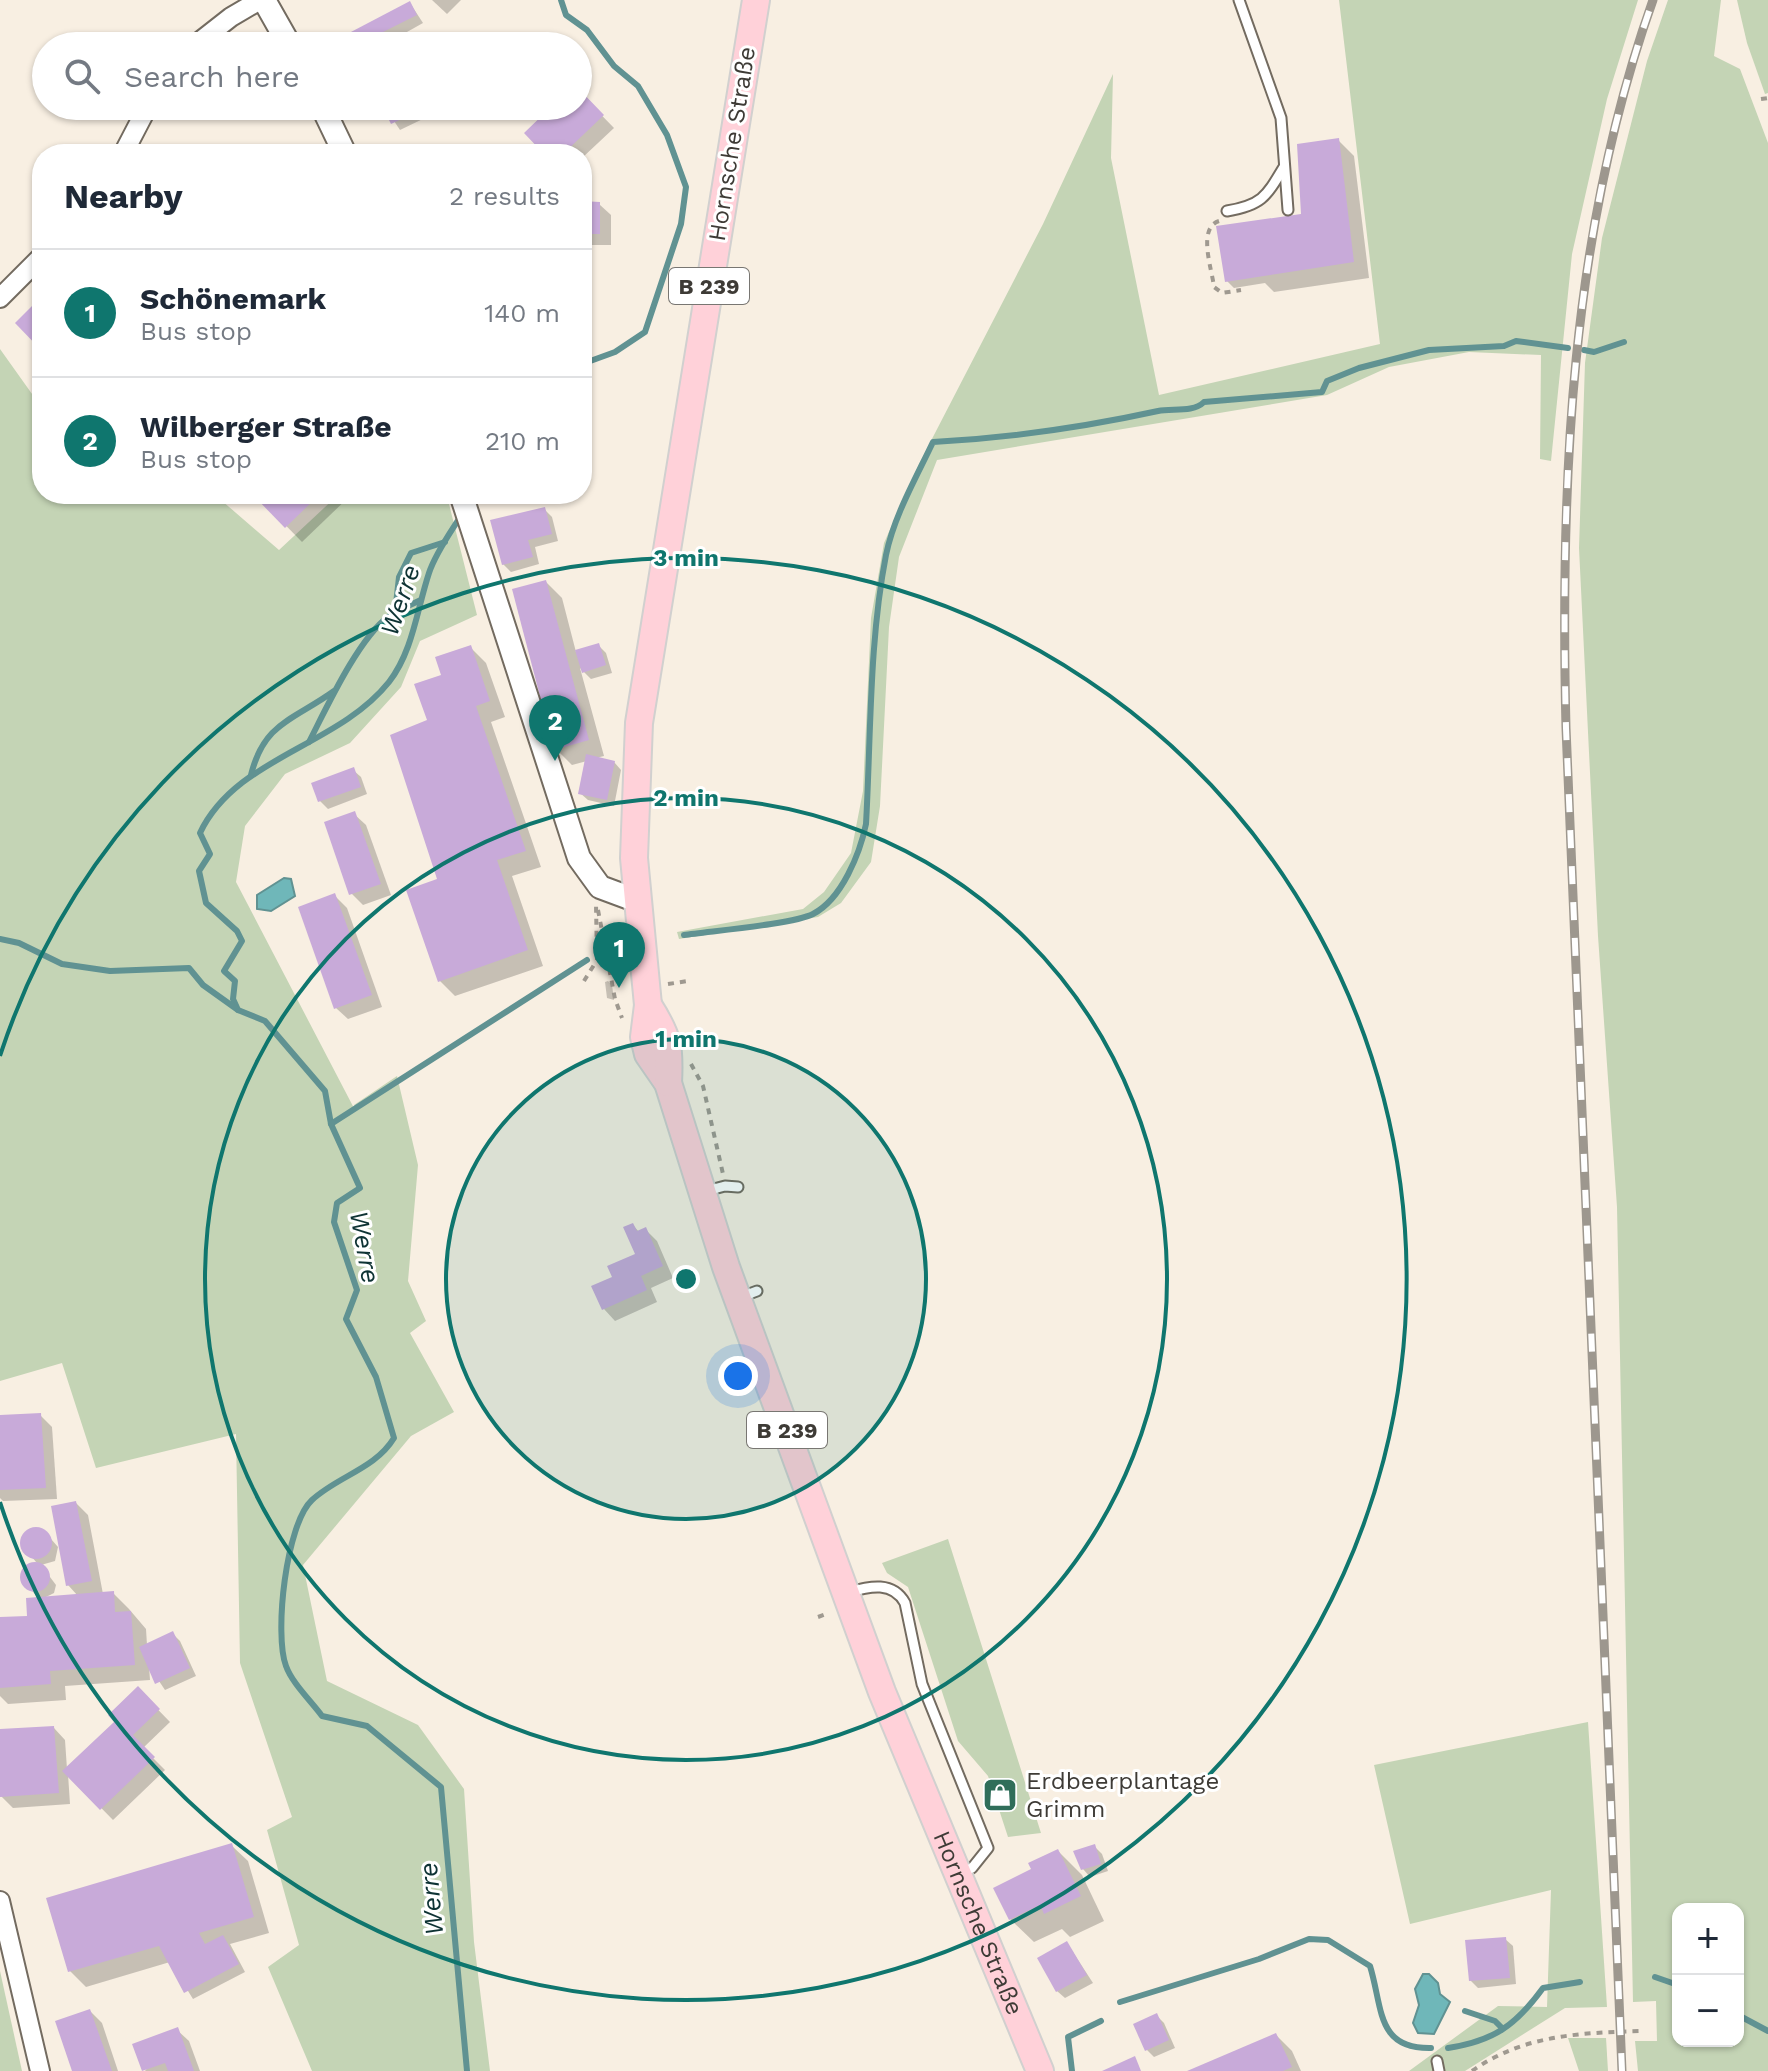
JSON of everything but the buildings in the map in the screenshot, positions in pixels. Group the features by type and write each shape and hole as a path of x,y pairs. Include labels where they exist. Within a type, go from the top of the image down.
{"main road":[{"name":"Hornsche Straße","path":"635,900 635,766 661,573 717,268 756,0"},
{"name":"B 239","path":"635,900 660,1001 646,1046 668,1083 702,1192 748,1295 845,1592"},
{"name":"Hornsche Straße","path":"845,1592 957,1874 1028,2031 1040,2071"}],"street":[{"path":"212,32 262,0 281,32"},
{"path":"128,144 141,120"},
{"path":"329,120 340,144"},
{"path":"0,298 32,266"},
{"path":"464,504 579,858 598,896 635,900"},
{"path":"0,1901 40,2071"}],"lane":[{"path":"1239,0 1281,118 1288,210"},
{"path":"1227,211 1252,207 1264,199 1285,166"},
{"path":"702,1192 725,1186 738,1187"},
{"path":"845,1592 878,1586 899,1594 905,1603 922,1684 988,1848 972,1868 957,1874"}],"path":[{"path":"1761,99 1768,98"},
{"path":"1227,211 1228,221 1215,222 1206,235 1214,287 1222,293 1241,290"},
{"path":"584,981 597,960 598,896"},
{"path":"598,896 615,999 626,1028"},
{"path":"660,1001 667,969"},
{"path":"1472,2071 1494,2056 1549,2036 1639,2031"}],"green space":[{"path":"1339,0 1638,0 1607,99 1572,254 1551,461 1540,459 1541,355 1469,352 1389,367 1327,395 937,460 899,557 889,627 880,806 871,862 841,903 818,917 679,939 677,932 803,909 824,892 851,853 863,791 871,618 884,543 919,464 1043,224 1113,74 1111,158 1159,395 1380,344"},
{"path":"1668,0 1721,0 1714,56 1740,69 1768,143 1768,2071 1638,2071 1635,2041 1657,2041 1656,2001 1633,2002 1617,1207 1598,936 1579,548 1585,363 1602,238 1647,61"},
{"path":"1737,0 1768,0 1768,93 1765,94 1747,43"},
{"path":"0,349 32,394 32,504 226,504 279,550 328,504 449,504 477,615 420,641 401,687 350,743 285,774 245,826 236,882 356,1112 354,1105 397,1076 418,1165 408,1281 426,1321 410,1333 454,1412 411,1436 303,1565 327,1681 418,1725 464,1789 474,1942 490,2071 312,2071 268,1967 299,1945 267,1830 292,1817 240,1663 236,1434 96,1468 62,1363 0,1381"},
{"path":"948,1539 1041,1833 1008,1837 988,1776 958,1741 908,1587 887,1573 882,1563"},
{"path":"1588,1722 1607,2007 1565,2008 1465,2071 1409,2071 1498,2006 1547,2007 1551,1890 1410,1924 1374,1765"},
{"path":"0,1971 22,2071 0,2071"},
{"path":"1568,2038 1606,2038 1608,2071 1579,2071"}],"water":[{"path":"284,878 291,879 295,896 271,911 257,909 257,895"},
{"path":"1423,1974 1429,1974 1438,1983 1440,1994 1450,2002 1434,2034 1418,2033 1413,2023 1419,2005 1415,1989"}],"waterway":[{"name":"Werre","path":"561,0 566,15 588,32"},
{"name":"Werre","path":"592,37 614,66 638,86 667,135 686,187 681,224 645,332 615,352 592,360"},
{"path":"684,935 803,918 833,898 848,874 866,824 876,621 886,555 900,512 933,442 1046,431 1158,411 1188,409 1204,402 1322,392 1327,381 1359,368 1429,350 1504,346 1516,341 1568,348"},
{"path":"1584,350 1594,352 1624,342"},
{"name":"Werre","path":"462,514 432,565 404,657 389,682 343,722 237,786 216,807 200,833 210,854 199,871 206,903 237,931 242,941 224,971 235,981 233,999 238,1010 265,1021 325,1091 331,1124 360,1188 337,1203 334,1222 357,1290 346,1319 376,1377 394,1438 367,1465 312,1500 303,1513 289,1555 282,1606 281,1630 286,1666 322,1716 367,1726 441,1787 467,2071"},
{"path":"395,613 399,577 411,553 445,542"},
{"path":"309,742 365,641 388,617 421,600"},
{"path":"251,775 257,757 272,733 334,691"},
{"path":"0,939 19,943 62,964 110,971 189,968 203,985 238,1010"},
{"path":"331,1124 587,960"},
{"path":"1120,2002 1259,1959 1309,1939 1328,1940 1370,1966 1381,2011 1391,2034 1400,2042 1431,2048"},
{"path":"1655,1977 1672,1983"},
{"path":"1448,2048 1478,2041 1503,2029 1523,2012 1543,1988 1580,1982"},
{"path":"1465,2011 1495,2021 1502,2028"},
{"path":"1744,2018 1768,2031"},
{"path":"1072,2071 1068,2037 1101,2021"}],"railway":[{"path":"1622,2071 1566,728 1565,544 1576,360 1587,268 1625,88 1653,0"}],"place":[{"name":"Wilberger Straße","path":"555,761"},
{"name":"Schönemark","path":"619,988"},
{"name":"Erdbeerplantage Grimm","path":"1000,1795"}]}
